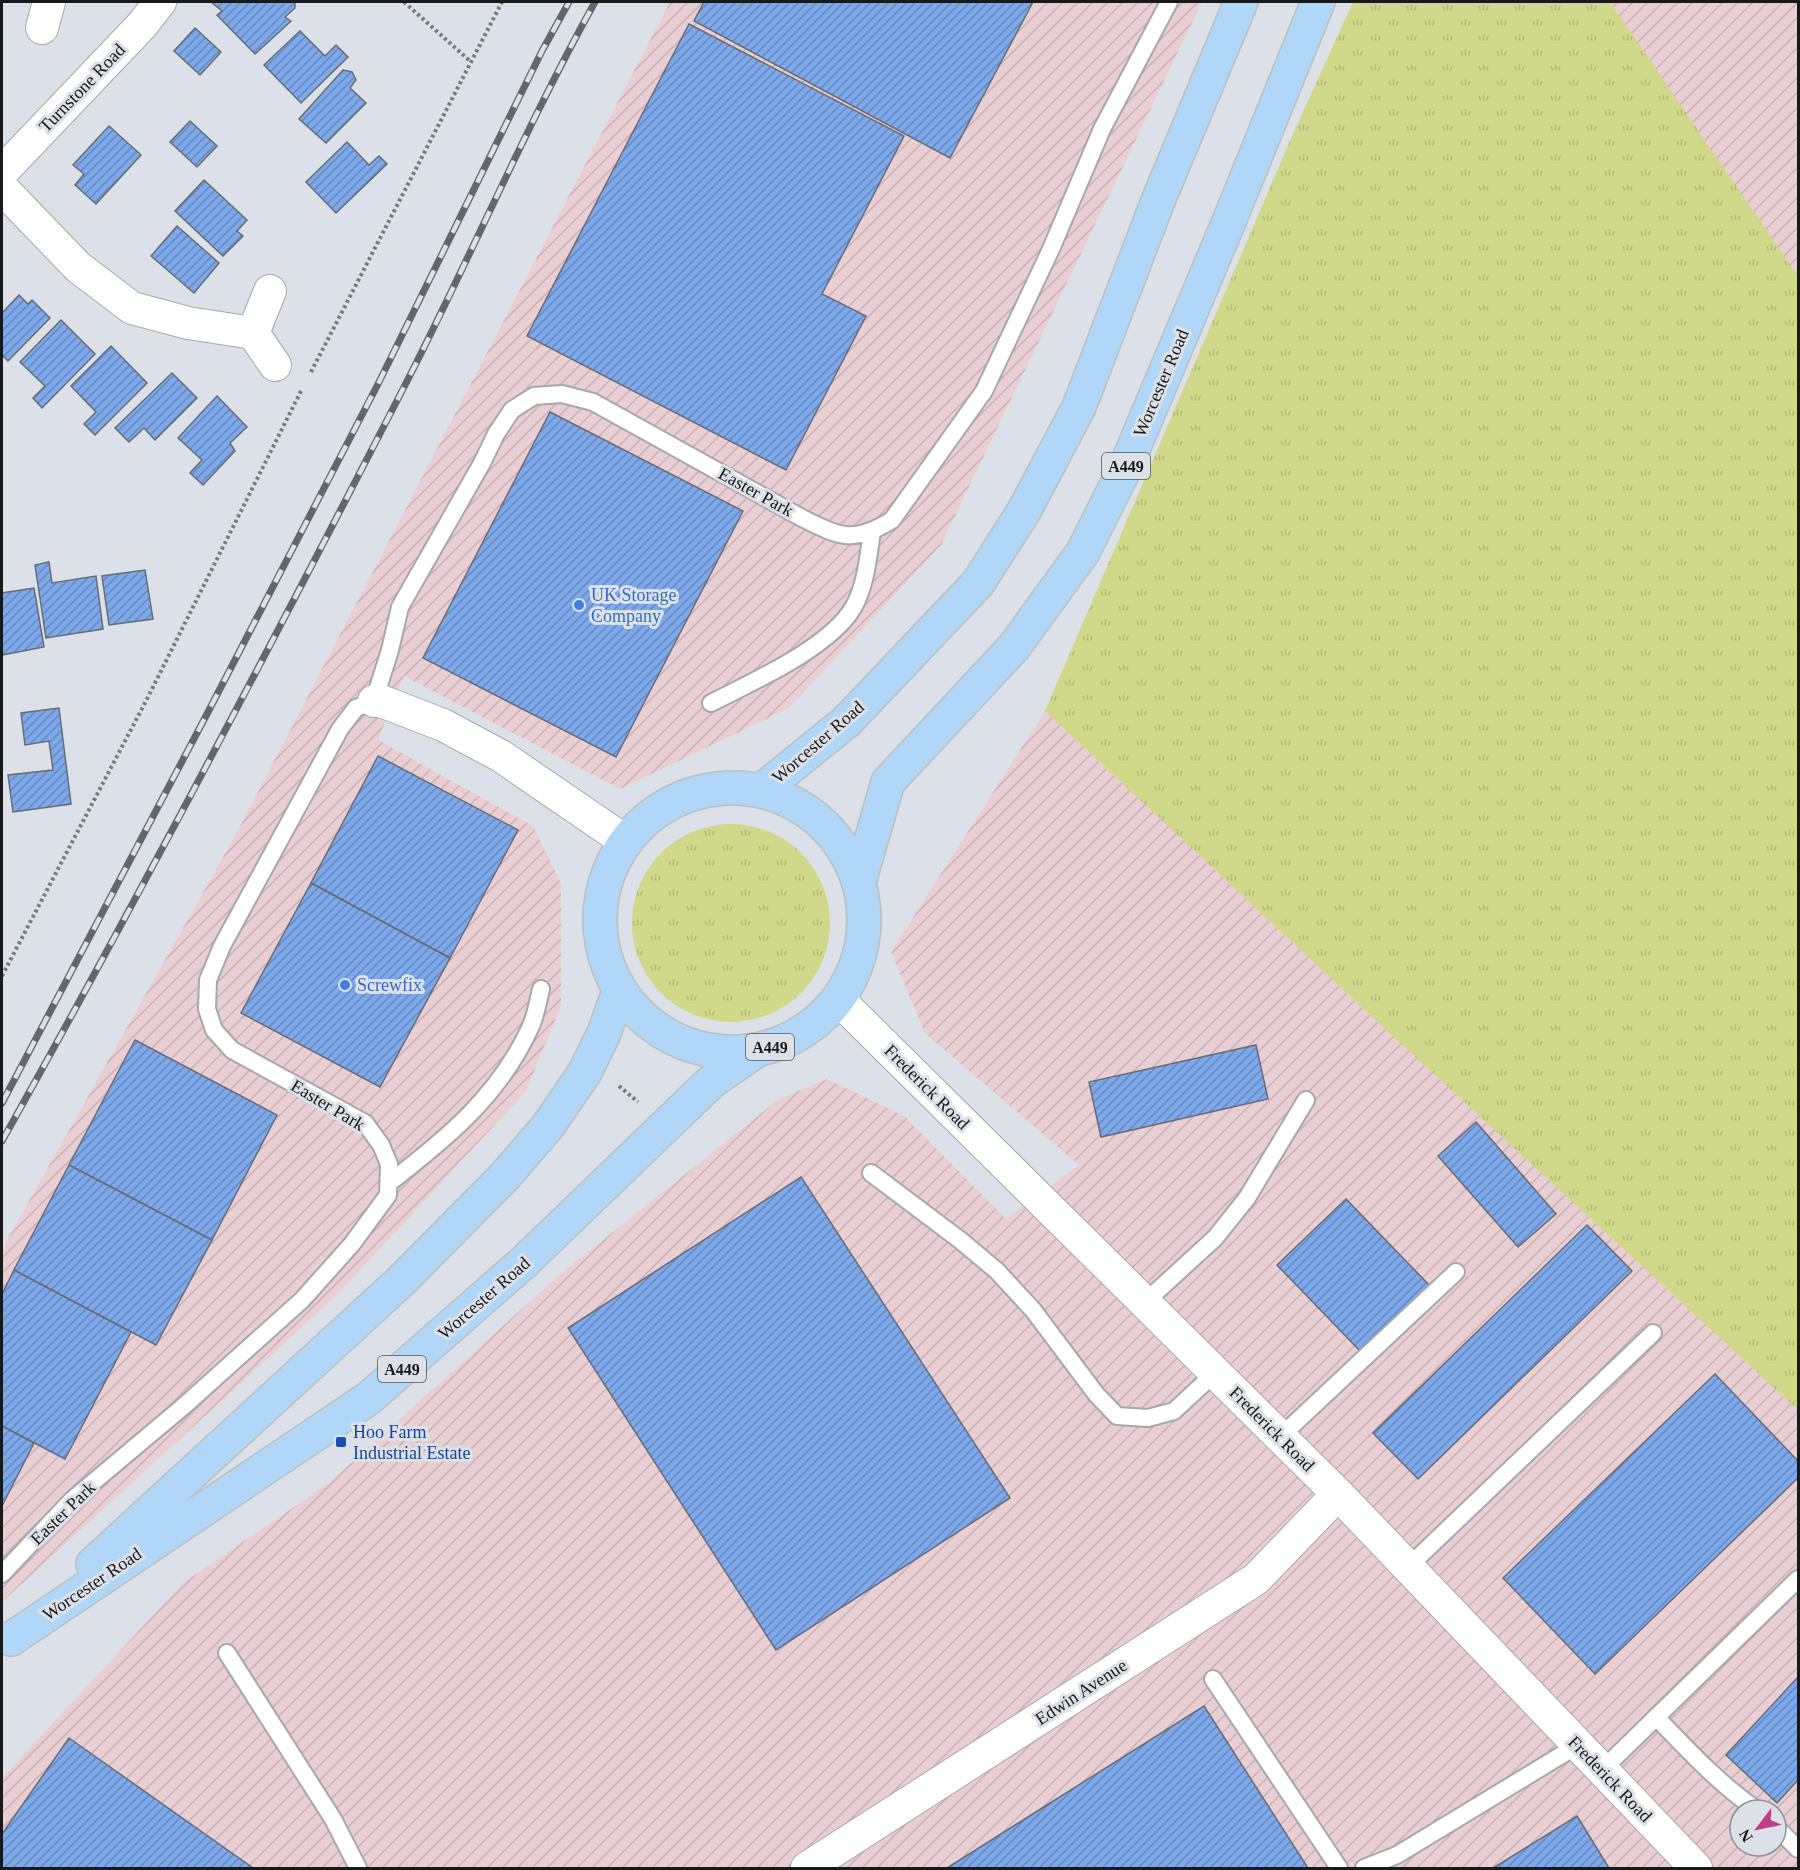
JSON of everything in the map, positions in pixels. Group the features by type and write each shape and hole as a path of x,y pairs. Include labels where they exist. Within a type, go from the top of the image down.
{"highway":[{"name":"Worcester Road","path":"762,790 847,721 978,583 1024,511 1079,406 1158,201 1241,2"},
{"name":"Worcester Road","path":"859,882 888,782 1014,647 1083,552 1126,466 1318,2"},
{"name":"Worcester Road","path":"727,787 762,790 794,803 822,823 845,850 859,882 865,914 862,947 853,976 839,999 822,1018 802,1034 780,1044 756,1051 719,1053 683,1043 631,1010 610,972 599,930 603,887 612,863 626,841 642,822 663,807 694,793 727,787"},
{"name":"Worcester Road","path":"6,1644 402,1280 512,1167 548,1126 585,1072 604,1033 619,991"},
{"name":"Worcester Road","path":"6,1644 369,1398 524,1263 711,1082 756,1051"}],"street":[{"name":"Turnstone Road","path":"2,172 142,25 160,2"},
{"path":"2,188 78,267 132,308 188,323 254,333 275,365"},
{"path":"254,333 270,291"},
{"path":"374,701 381,701 442,725 501,756 626,841"},
{"name":"Frederick Road","path":"839,999 1338,1494 1696,1869"},
{"name":"Edwin Avenue","path":"807,1869 1256,1579 1338,1494"}],"lane":[{"path":"711,703 795,659 837,628 852,609 862,587 872,532 892,520 984,391 1051,249 1102,129 1169,2"},
{"name":"Easter Park","path":"2,1574 72,1500 185,1406 302,1300 372,1219 388,1196 389,1164 381,1144 364,1124 232,1050 214,1030 207,1009 208,980 222,946 340,729 356,708 374,701 390,650 400,607 512,410 534,396 562,394 592,402 830,532 853,536 872,532"},
{"path":"389,1183 473,1113 501,1079 531,1027 542,988"},
{"path":"1144,1303 1215,1238 1247,1198 1306,1100"},
{"path":"871,1173 997,1271 1033,1310 1096,1394 1117,1416 1148,1418 1174,1411 1215,1373"},
{"path":"1280,1437 1456,1272"},
{"path":"1408,1567 1653,1333"},
{"path":"1602,1770 1798,1579"},
{"path":"227,1653 333,1819 358,1869"},
{"path":"1213,1679 1339,1869"},
{"path":"1656,1717 1712,1775 1740,1798"},
{"path":"1364,1869 1397,1855 1578,1745"}],"path":[{"path":"404,2 470,61"},
{"path":"310,373 502,2"},
{"path":"2,976 147,699 305,384"},
{"path":"585,1072 621,1088 666,1126"}],"shaded area":[{"path":"670,2 1202,2 941,545 789,708 620,789 404,676 378,740 533,826 561,884 561,1006 526,1091 338,1294 2,1602 2,1249 235,836"},
{"path":"1607,2 1798,2 1798,287"},
{"name":"Hoo Farm Industrial Estate","path":"1045,711 1798,1410 1798,1868 2,1868 2,1778 183,1583 329,1483 557,1277 779,1099 827,1079 904,1116 1006,1219 1079,1165 925,1033 891,952"}],"green space":[{"path":"1353,2 1610,2 1798,276 1798,1410 1045,711 1296,127"},
{"path":"721,824 741,824 778,835 808,860 823,885 830,913 826,952 819,970 794,1000 778,1011 760,1018 741,1022 721,1022 684,1011 654,986 643,970 636,952 632,933 632,913 643,876 668,846 684,835 702,828"}],"building":[{"path":"211,2 295,2 295,8 285,17 291,21 255,54 217,15 222,11"},
{"path":"704,2 1033,2 950,158 694,21"},
{"path":"689,24 904,136 822,294 866,316 786,470 527,336"},
{"path":"195,28 221,52 200,75 174,51"},
{"path":"300,31 325,56 336,45 348,57 301,103 264,65"},
{"path":"343,70 352,72 356,80 350,88 366,103 326,143 299,119"},
{"path":"190,121 217,146 197,167 170,142"},
{"path":"109,126 141,155 96,204 75,185 84,174 73,165"},
{"path":"347,142 369,165 379,156 387,164 336,213 306,182"},
{"path":"204,180 247,220 237,231 243,236 223,256 175,211"},
{"path":"177,226 219,263 194,293 151,256"},
{"path":"19,295 28,304 32,300 50,318 8,361 2,355 2,313"},
{"path":"61,320 95,354 42,408 33,398 45,386 20,362"},
{"path":"111,346 147,383 95,435 84,424 96,412 71,386"},
{"path":"172,373 197,398 155,440 144,428 129,442 115,428"},
{"path":"217,396 247,427 230,443 235,451 203,485 190,473 202,460 178,438"},
{"path":"550,412 743,511 616,757 423,658"},
{"path":"49,562 52,583 96,576 103,629 46,638 35,565"},
{"path":"145,570 153,619 109,625 102,576"},
{"path":"34,588 44,647 2,655 2,593"},
{"path":"59,708 71,804 13,812 8,775 53,770 49,741 25,745 21,713"},
{"path":"378,756 518,830 450,958 311,883"},
{"name":"Screwfix","path":"311,883 450,958 380,1087 241,1013"},
{"path":"135,1040 277,1115 212,1240 69,1165"},
{"path":"1256,1045 1268,1099 1101,1137 1089,1082"},
{"path":"1476,1122 1556,1214 1518,1247 1438,1156"},
{"path":"69,1165 212,1240 156,1345 14,1270"},
{"path":"801,1177 1010,1498 776,1650 568,1328"},
{"path":"1346,1199 1430,1286 1361,1352 1277,1265"},
{"path":"1587,1225 1632,1271 1418,1479 1373,1433"},
{"path":"14,1270 131,1332 65,1459 2,1426 2,1294"},
{"path":"1715,1374 1798,1461 1798,1478 1595,1674 1503,1578"},
{"path":"2,1426 34,1443 2,1506"},
{"path":"1798,1677 1798,1780 1782,1798 1772,1798 1726,1755"},
{"path":"1204,1706 1308,1868 947,1868"},
{"path":"69,1738 253,1868 2,1868 2,1834"},
{"path":"1577,1816 1609,1868 1493,1868"}],"railway":[{"path":"2,1103 378,384 542,51 569,2"},
{"path":"2,1141 156,861 305,578 427,341 545,98 595,2"}],"place":[{"name":"UK Storage Company","path":"579,605"},
{"name":"Screwfix","path":"345,985"},
{"name":"Hoo Farm Industrial Estate","path":"341,1442"}]}
